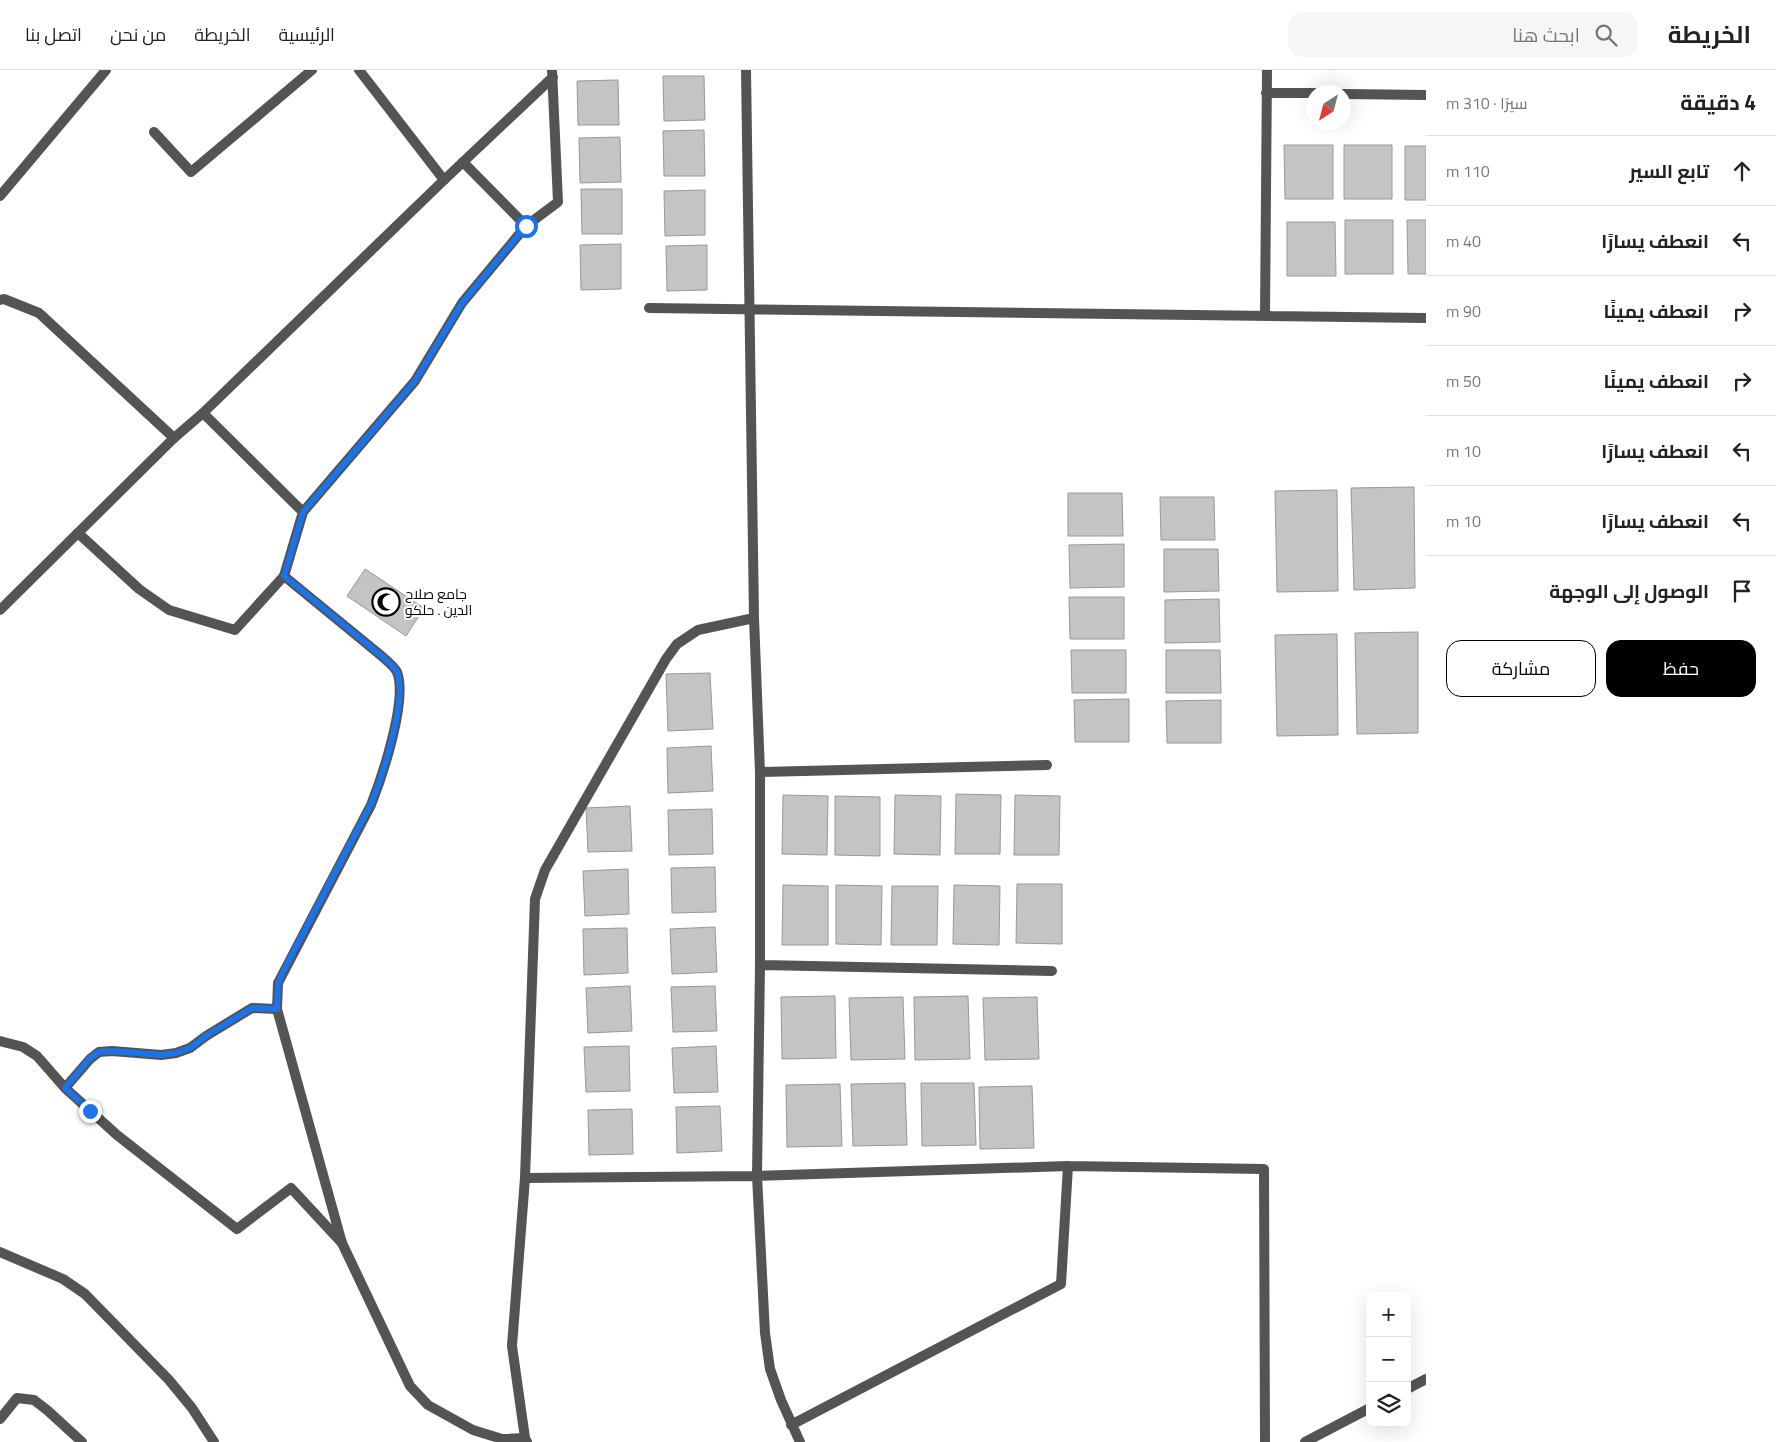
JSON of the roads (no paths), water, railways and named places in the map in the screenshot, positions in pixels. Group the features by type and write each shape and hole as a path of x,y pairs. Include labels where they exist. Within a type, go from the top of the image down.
{"street":[{"path":"0,196 106,70"},
{"path":"154,132 191,172 312,70"},
{"path":"359,70 444,180"},
{"path":"746,70 754,618 760,772 760,965 756,1176 764,1333 770,1369 791,1425 800,1442"},
{"path":"1265,316 1266,70"},
{"path":"0,610 174,438 203,413 553,74"},
{"path":"78,533 139,589 169,610 235,630 284,576 303,512 415,381 462,303 526,226 558,202 553,74"},
{"path":"1266,92 1306,93"},
{"path":"1351,94 1426,95"},
{"path":"463,162 526,226"},
{"path":"0,300 4,299 39,313 174,438"},
{"path":"649,308 1426,318"},
{"path":"203,413 303,512"},
{"path":"284,576 396,670 401,687 391,746 382,778 371,804 278,983 277,1009 342,1243 410,1386 428,1406 473,1430 502,1439 526,1440 512,1346 524,1178 534,899 546,870 666,659 677,644 698,630 754,618"},
{"path":"760,772 1047,764"},
{"path":"760,965 1052,971"},
{"path":"65,1088 90,1058 99,1052 112,1051 161,1055 176,1053 190,1048 252,1008 277,1009"},
{"path":"0,1041 23,1047 37,1056 65,1088 117,1135 237,1229 291,1188 342,1243"},
{"path":"524,1178 756,1176 1068,1166 1264,1169 1265,1442"},
{"path":"791,1425 1061,1284 1068,1166"},
{"path":"0,1252 63,1278 85,1294 169,1380 192,1408 214,1442"},
{"path":"1411,1387 1426,1379"},
{"path":"0,1419 17,1398 34,1400 82,1442"},
{"path":"1305,1442 1366,1410"}],"place":[{"name":"جامع صلاح الدين . حلكو","path":"386,602"}]}
